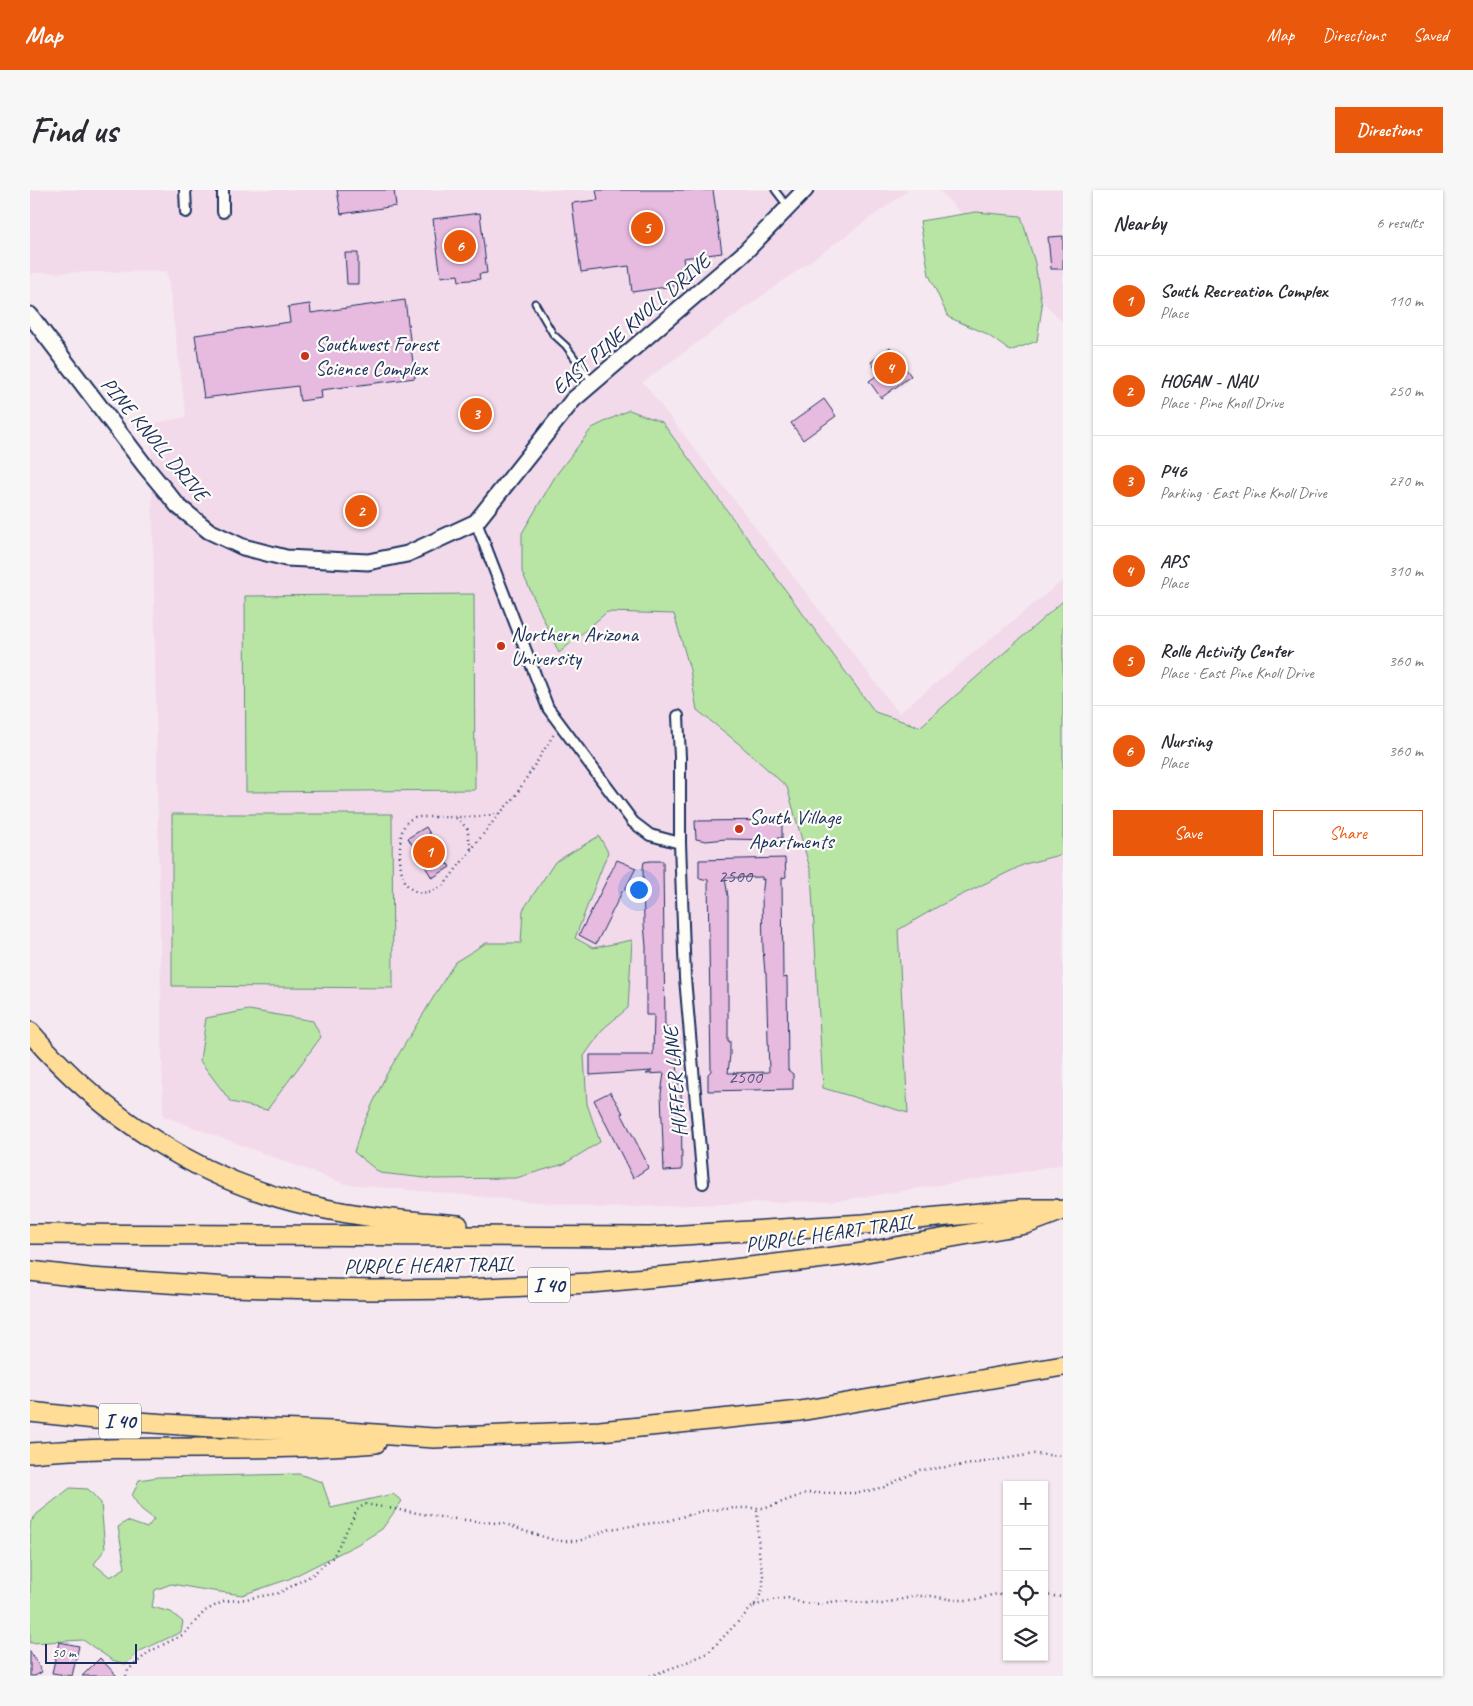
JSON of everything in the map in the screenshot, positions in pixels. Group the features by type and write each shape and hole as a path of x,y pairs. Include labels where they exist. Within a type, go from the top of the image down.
{"highway":[{"path":"30,1032 54,1060 108,1107 164,1146 238,1182 306,1205 342,1212 397,1220 512,1229 558,1237"},
{"path":"30,1234 650,1237 864,1224 1022,1209 1063,1209"},
{"name":"PURPLE HEART TRAIL","path":"30,1272 228,1287 372,1290 465,1289 590,1283 691,1274 850,1255 1026,1224 1063,1209"},
{"name":"I 40","path":"30,1412 95,1419 210,1427 332,1431 434,1438 600,1431 800,1411 1063,1366"},
{"path":"30,1453 108,1449 334,1447 434,1438"}],"street":[{"path":"185,190 186,212"},
{"path":"222,190 223,212"},
{"name":"EAST PINE KNOLL DRIVE","path":"476,522 573,400 743,254 805,190"},
{"name":"PINE KNOLL DRIVE","path":"30,316 178,506 209,531 243,547 286,558 368,562 407,554 476,522"},
{"path":"476,522 548,708 633,822 650,835 680,843"},
{"name":"HUFFER LANE","path":"678,716 685,978 703,1183"}],"lane":[{"path":"775,190 788,207"},
{"path":"535,303 553,334 566,346 593,382"}],"path":[{"path":"499,814 415,818 408,821 400,839 400,871 406,886 414,892 431,892 443,886 499,814 514,798 560,724"},
{"path":"454,817 467,828 471,849"},
{"path":"126,1676 128,1670 149,1652 184,1634 205,1611 224,1601 279,1593 312,1575 333,1558 357,1510 365,1504 446,1518 506,1524 557,1541 579,1541 610,1529 667,1521 702,1511 766,1508 806,1493 859,1493 884,1487 920,1470 1034,1454 1063,1456"},
{"path":"650,1676 680,1666 708,1653 758,1602 763,1588 763,1574 759,1553 757,1508"},
{"path":"754,1606 772,1600 788,1598 802,1603 816,1604 838,1601 882,1604 915,1596 976,1600 1003,1594"},
{"path":"1048,1595 1063,1597"}],"shaded area":[{"name":"Northern Arizona University","path":"30,190 909,190 643,382 899,713 1063,580 1063,1164 845,1200 602,1208 345,1184 163,1116 151,424 186,417 167,271 34,273 30,276"},
{"path":"939,190 1063,190 1063,323"}],"green space":[{"path":"976,212 1021,216 1035,263 1042,307 1037,341 1010,351 985,333 948,317 929,275 920,221"},
{"path":"629,410 662,422 875,712 920,727 1063,601 1063,854 1025,864 939,906 898,930 908,1113 823,1088 811,872 787,787 738,743 697,710 690,670 674,614 607,612 559,653 522,572 522,533 556,475 592,428"},
{"path":"474,594 475,790 246,792 245,596"},
{"path":"172,814 392,814 393,988 172,986"},
{"path":"599,836 608,852 575,938 593,948 632,940 628,1008 604,1028 584,1056 587,1104 600,1142 564,1164 516,1178 434,1179 380,1173 354,1152 361,1129 386,1075 455,962 486,943 521,943 523,910 555,862"},
{"path":"249,1010 313,1021 321,1037 267,1110 231,1102 200,1061 206,1018"},
{"path":"299,1474 322,1482 331,1508 393,1494 402,1501 382,1529 358,1544 289,1579 242,1595 171,1584 155,1590 152,1607 171,1612 183,1622 181,1632 140,1651 126,1664 112,1660 83,1640 30,1643 30,1523 37,1514 70,1488 88,1489 101,1503 105,1549 94,1564 110,1577 125,1568 118,1527 127,1521 147,1528 154,1519 141,1509 132,1496 139,1480 158,1477"}],"building":[{"path":"337,190 394,190 396,206 341,214"},
{"path":"596,190 713,190 722,253 683,258 687,284 632,292 629,266 581,272 572,203 598,200"},
{"path":"480,213 487,273 479,274 480,279 459,281 458,275 441,277 433,219"},
{"path":"1063,236 1063,269 1051,269 1048,237"},
{"path":"345,253 358,253 358,284 347,284"},
{"name":"Southwest Forest Science Complex","path":"405,300 415,378 321,390 322,398 300,401 298,386 204,398 195,335 290,322 288,307 310,304 311,313"},
{"path":"890,347 911,376 881,398 869,381 879,374 871,362"},
{"path":"824,399 836,416 803,440 791,423"},
{"path":"361,503 367,505 369,511 367,517 361,519 355,517 353,511 355,505"},
{"name":"South Village Apartments","path":"782,820 782,838 775,838 775,840 726,839 706,841 696,839 695,821"},
{"path":"426,827 450,867 432,878 408,838"},
{"path":"785,858 786,877 782,878 783,978 787,977 788,1070 793,1074 793,1089 708,1091 708,1074 711,1071 708,880 699,878 699,860","holes":["762,877 762,880 764,879 762,897 763,949 766,973 769,1072 728,1073 730,1055 730,1041 728,1041 728,897 725,878"]},
{"path":"617,860 636,868 596,944 579,935"},
{"path":"663,861 665,1028 669,1027 670,1055 677,1055 678,1084 681,1084 682,1170 664,1171 661,1094 664,1073 646,1074 652,1071 590,1075 590,1055 653,1055 654,1015 646,1015 643,868 644,862"},
{"path":"610,1092 623,1113 621,1113 648,1168 633,1178 594,1100"},
{"path":"59,1642 79,1646 72,1676 52,1673"},
{"path":"30,1651 42,1672 35,1676 30,1676"},
{"path":"100,1658 117,1676 82,1676"}],"place":[{"name":"Rolle Activity Center","path":"647,228"},
{"name":"Nursing","path":"460,246"},
{"name":"Southwest Forest Science Complex","path":"305,356"},
{"name":"APS","path":"890,368"},
{"name":"P46","path":"476,414"},
{"name":"HOGAN - NAU","path":"361,511"},
{"name":"Northern Arizona University","path":"501,646"},
{"name":"South Village Apartments","path":"739,829"},
{"name":"South Recreation Complex","path":"429,852"}]}
